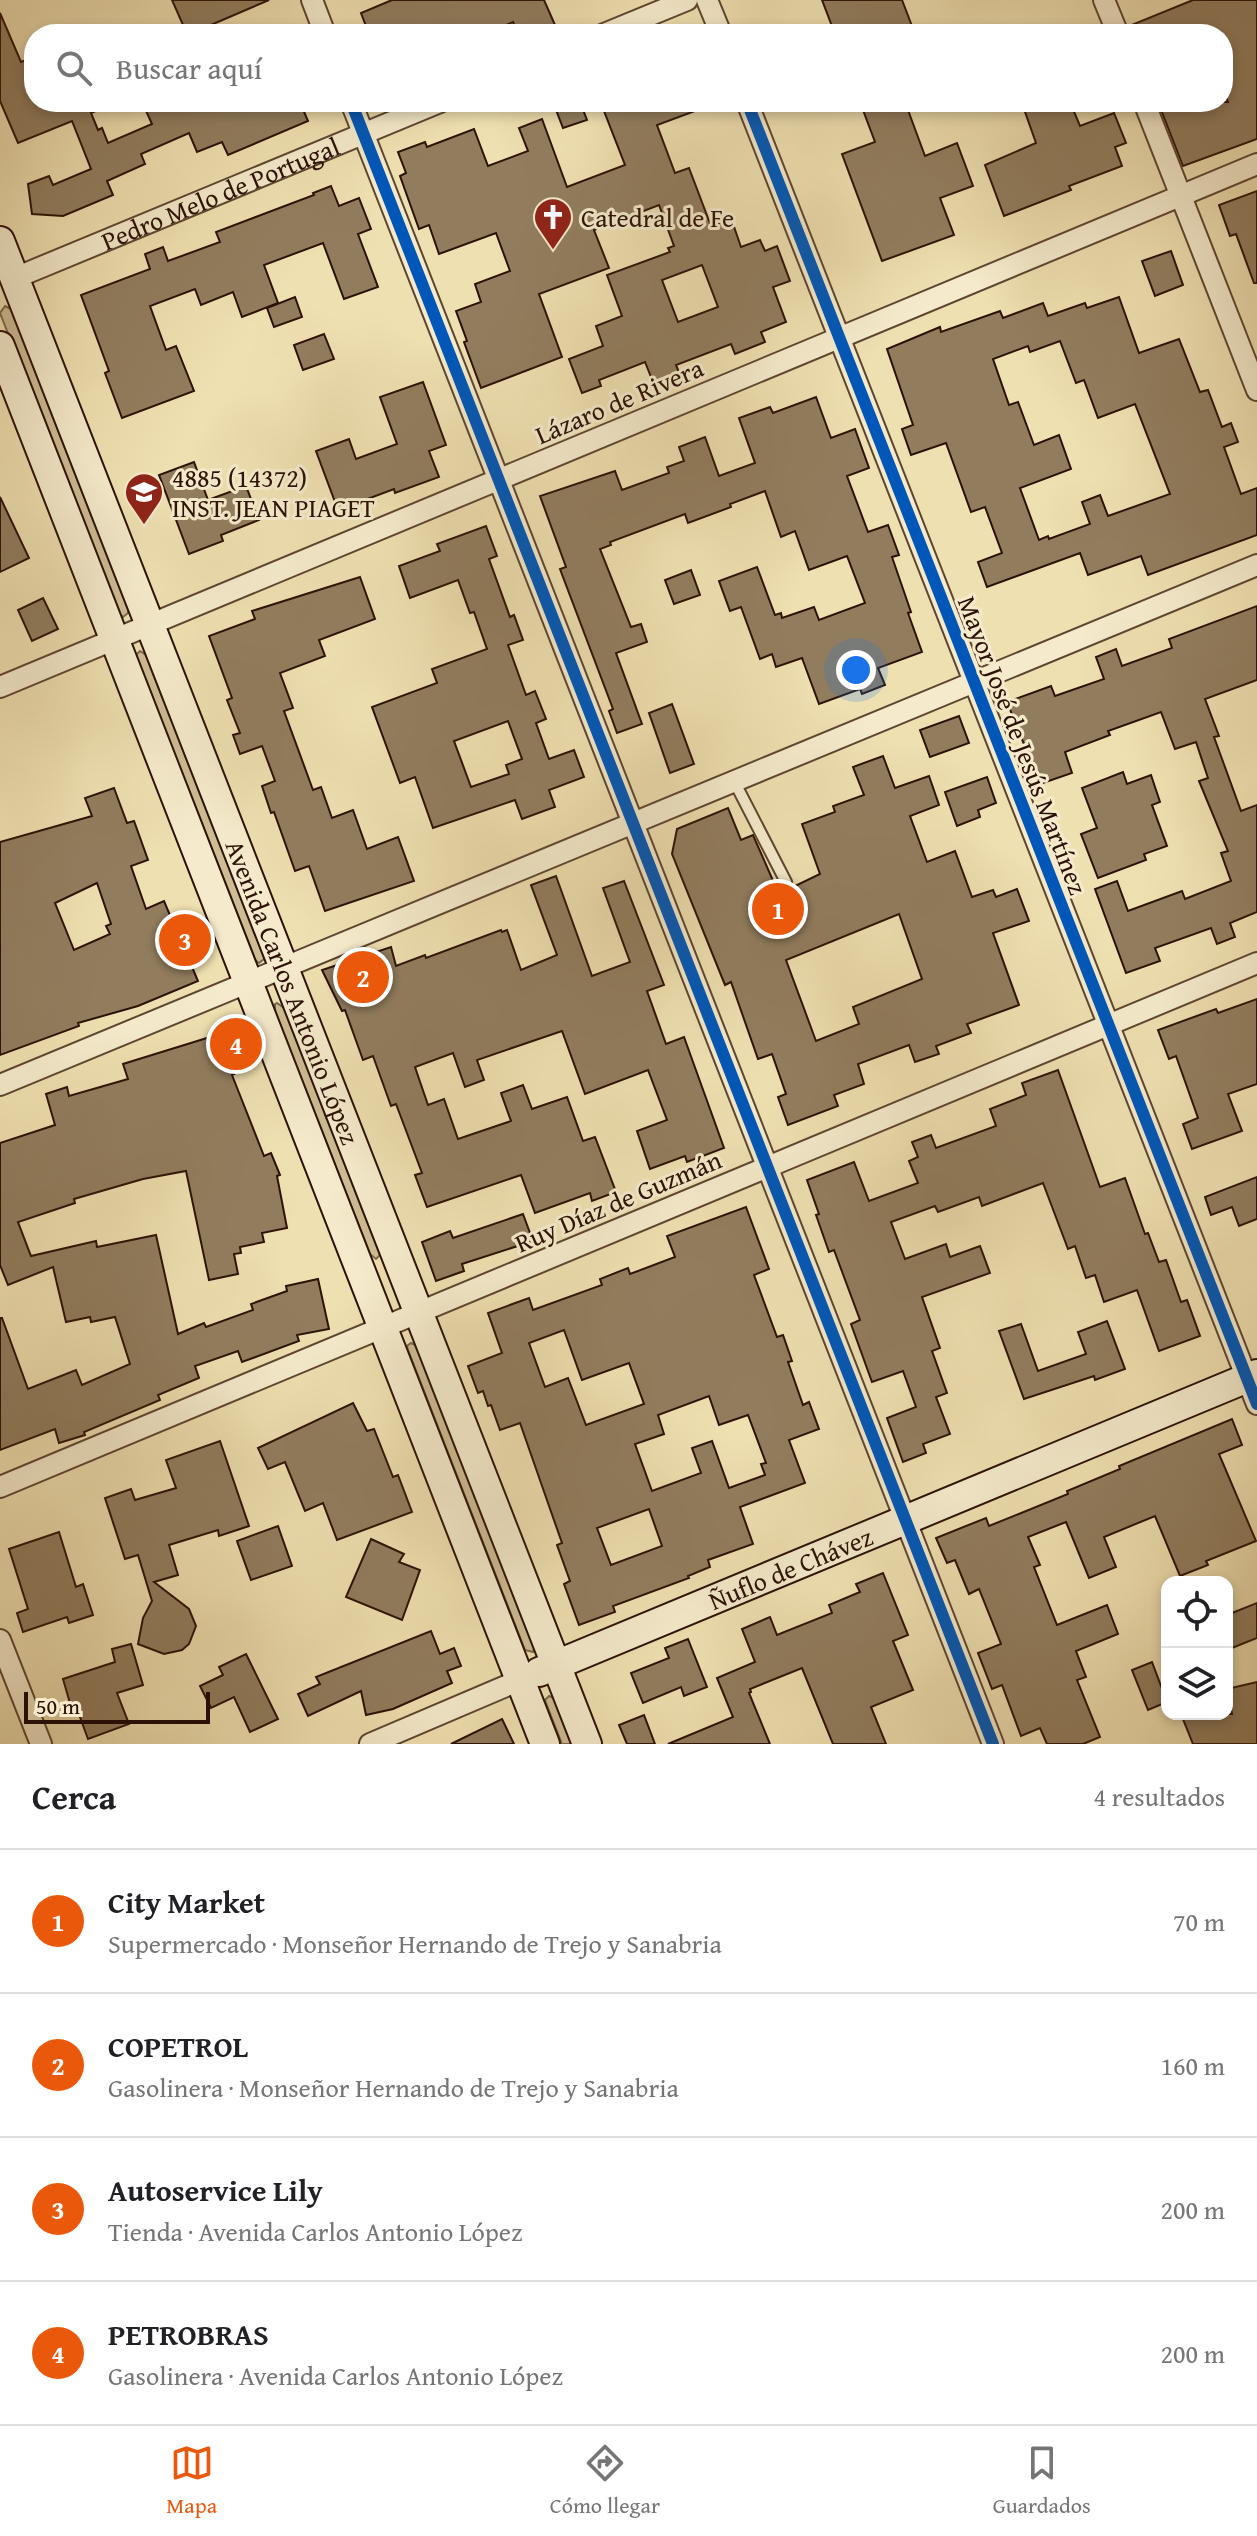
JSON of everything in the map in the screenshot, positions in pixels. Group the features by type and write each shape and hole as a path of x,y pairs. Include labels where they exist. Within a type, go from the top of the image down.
{"main road":[{"name":"Avenida Carlos Antonio López","path":"0,241 7,281 150,625 587,1744"},
{"name":"Avenida Carlos Antonio López","path":"0,346 545,1744"},
{"name":"Ñuflo de Chávez","path":"520,1680 904,1521 1254,1386"}],"street":[{"path":"312,0 321,24"},
{"path":"628,24 687,0"},
{"path":"707,0 717,24"},
{"path":"1104,0 1114,24"},
{"path":"355,112 993,1744"},
{"name":"Pedro Melo de Portugal","path":"7,281 416,112"},
{"name":"Mayor José de Jesús Martínez","path":"751,112 1254,1386"},
{"path":"1148,112 1257,390"},
{"name":"Lázaro de Rivera","path":"0,687 1257,164"},
{"path":"0,1085 1257,565"},
{"name":"Ruy Díaz de Guzmán","path":"0,1487 1257,963"},
{"path":"0,1640 41,1744"},
{"name":"Ñuflo de Chávez","path":"370,1744 520,1680"}],"lane":[{"path":"734,781 786,882"}],"shaded area":[{"path":"5,306 11,309 128,609 123,617 118,613 0,313"},
{"path":"140,651 146,655 264,955 259,963 254,959 137,659"},
{"path":"277,1003 284,1008 379,1251 376,1259 370,1254 275,1011"},
{"path":"411,1343 417,1346 535,1646 533,1652 525,1650 408,1350 407,1346"},
{"path":"549,1696 556,1699 573,1744 562,1744 545,1700"}],"building":[{"path":"172,0 269,0 213,24 183,24"},
{"path":"392,0 544,0 555,24 365,24 361,13"},
{"path":"822,0 902,0 911,24 831,24"},
{"path":"1193,0 1257,0 1257,139 1183,166 1162,112 1233,112 1233,24 1134,24"},
{"path":"0,13 21,62 24,61 24,112 93,112 91,113 98,130 102,128 108,143 152,124 147,112 304,112 308,121 228,155 222,142 197,152 189,133 141,154 145,164 107,181 113,195 63,216 32,214 28,184 49,176 53,185 91,169 72,121 18,143 0,101"},
{"path":"557,112 584,112 587,120 563,128"},
{"path":"604,112 692,112 657,125 675,173 689,168 711,226 731,218 741,247 760,240 765,251 777,246 790,281 773,287 786,322 761,332 765,342 735,354 731,344 676,365 681,377 655,387 645,362 599,380 601,386 582,393 569,359 603,346 596,326 622,316 607,275 670,252 668,248 674,246 659,205 594,230 609,268 539,294 562,357 481,388 456,311 481,302 475,284 510,271 496,233 439,254 429,225 419,229 400,176 406,173 398,152 425,142 427,147 474,129 488,166 528,151 519,128 542,119 567,187 625,165","holes":["702,265 718,307 678,322 662,280"]},
{"path":"864,112 909,112 925,156 957,143 973,186 940,198 954,235 882,261 842,154 875,142"},
{"path":"1025,112 1074,112 1080,126 1114,113 1126,143 1115,147 1122,166 1004,216 985,165 1036,143"},
{"path":"331,186 339,206 359,198 371,229 358,234 378,287 344,299 323,243 264,265 278,303 242,317 233,292 201,305 195,289 150,306 166,350 176,346 194,391 122,418 105,373 109,371 81,295 150,269 145,254 163,247 168,261 220,242 216,232"},
{"path":"1257,191 1257,283 1254,283 1236,234 1230,236 1219,205"},
{"path":"1171,251 1183,285 1155,296 1142,261"},
{"path":"295,297 302,317 274,327 267,308"},
{"path":"1119,297 1139,353 1179,339 1200,392 1208,390 1222,427 1231,423 1238,442 1224,447 1241,494 1257,488 1257,535 1148,575 1141,556 1088,575 1080,553 987,587 978,562 1002,553 985,507 971,512 946,443 911,455 902,429 913,425 887,349 940,327 941,332 1000,311 1003,318 1043,303 1048,316 1085,303 1087,308","holes":["1060,341 1076,383 1084,380 1098,418 1135,404 1170,494 1108,516 1100,495 1082,502 1090,524 1039,540 1020,488 1071,469 1059,435 1034,445 1018,402 1009,405 993,359 1028,346 1030,352"]},
{"path":"324,334 334,359 303,370 294,345"},
{"path":"423,382 446,445 429,451 439,477 395,493 394,489 338,510 316,451 349,439 356,459 397,444 380,397"},
{"path":"816,397 831,438 855,429 869,468 847,476 868,532 888,525 899,555 892,557 922,652 878,668 885,685 862,694 860,689 819,704 802,658 776,667 772,654 760,659 741,607 730,611 719,581 757,567 775,615 781,613 782,618 814,607 819,620 865,603 847,556 809,570 795,531 781,537 765,491 688,523 685,514 610,542 611,545 600,549 631,627 641,624 647,642 616,653 642,724 617,733 609,711 613,709 560,569 566,567 540,496 615,471 622,490 669,473 667,467 684,461 679,447 705,437 719,476 755,463 739,418 770,407 773,413"},
{"path":"194,462 208,500 246,486 259,520 221,535 223,541 189,554 159,475"},
{"path":"0,497 29,558 0,572"},
{"path":"486,526 497,556 489,559 510,617 514,615 523,640 508,645 526,695 535,691 546,719 536,723 549,759 574,750 584,777 549,790 555,807 522,819 515,800 433,828 415,777 400,783 372,707 437,683 432,669 487,649 458,580 410,598 399,566 440,551 437,544","holes":["508,721 522,759 506,765 509,774 471,787 454,741"]},
{"path":"691,570 700,595 674,604 665,580"},
{"path":"360,577 375,619 319,640 325,656 280,673 293,708 284,711 313,790 321,787 332,818 353,810 367,849 398,837 414,881 325,911 309,866 295,871 274,812 271,813 262,786 275,781 262,746 240,754 233,735 240,733 227,700 232,698 209,636 255,619 252,611"},
{"path":"43,598 58,629 32,641 18,610"},
{"path":"1257,606 1257,680 1205,699 1219,736 1214,737 1241,811 1257,805 1257,912 1230,923 1235,937 1217,944 1211,928 1155,948 1160,961 1126,973 1095,889 1117,881 1128,911 1182,891 1185,899 1231,881 1221,853 1228,851 1199,781 1208,778 1196,742 1175,749 1161,712 1108,731 1110,735 1065,752 1072,773 1040,784 1007,702 1051,686 1055,696 1104,679 1096,657 1116,649 1122,666 1172,648 1169,639"},
{"path":"672,704 694,764 670,773 649,713"},
{"path":"959,716 969,743 930,757 920,730"},
{"path":"883,756 895,788 929,776 939,805 910,816 927,862 955,851 972,897 993,890 996,897 1017,889 1029,921 993,933 1019,1005 967,1024 971,1033 936,1046 939,1054 915,1062 909,1045 858,1064 864,1084 834,1095 838,1106 788,1125 778,1097 786,1094 772,1054 758,1059 731,982 725,985 672,854 677,829 728,808 741,840 753,835 778,892 789,889 820,874 802,824 835,812 833,806 864,795 853,767","holes":["899,914 922,979 853,1007 859,1024 816,1041 786,960"]},
{"path":"1123,772 1127,784 1151,775 1160,802 1152,805 1167,846 1144,854 1146,860 1098,878 1081,834 1097,828 1082,788"},
{"path":"987,777 996,803 978,810 980,817 957,826 945,792"},
{"path":"114,788 127,823 134,821 148,860 131,866 146,909 164,901 198,981 138,1006 78,1023 79,1026 0,1055 0,842 92,816 85,798","holes":["97,883 111,924 106,926 110,934 74,950 55,903"]},
{"path":"556,876 592,976 630,962 603,888 624,881 664,985 647,991 666,1044 684,1037 724,1148 687,1162 685,1156 650,1169 637,1131 667,1120 648,1070 585,1094 562,1031 477,1060 484,1080 465,1087 453,1053 415,1067 428,1105 444,1099 458,1139 511,1121 501,1093 523,1085 532,1109 567,1097 583,1141 595,1137 616,1192 592,1201 590,1193 535,1213 521,1175 427,1207 415,1175 422,1173 396,1104 391,1106 373,1056 363,1060 345,1010 342,1011 322,970 391,947 396,966 507,930 521,970 557,955 531,885"},
{"path":"1257,999 1257,1084 1228,1094 1242,1131 1192,1149 1183,1124 1198,1118 1176,1056 1169,1059 1158,1030 1216,1009 1218,1013"},
{"path":"223,1033 236,1073 232,1075 264,1156 271,1153 280,1175 277,1176 287,1228 262,1233 264,1242 240,1247 241,1253 234,1254 238,1274 209,1280 186,1171 143,1179 74,1199 75,1203 18,1222 31,1256 96,1241 97,1247 156,1235 178,1334 204,1323 206,1327 253,1310 251,1304 287,1291 286,1286 318,1279 329,1329 297,1335 299,1341 242,1362 238,1351 195,1366 199,1378 158,1395 160,1400 84,1432 85,1435 59,1443 55,1429 0,1450 0,1318 28,1389 76,1370 82,1385 130,1364 115,1317 91,1322 90,1317 66,1322 53,1267 8,1285 0,1265 0,1143 55,1125 46,1094 67,1087 69,1096 128,1079 123,1064"},
{"path":"1058,1070 1100,1187 1125,1178 1145,1234 1148,1233 1159,1262 1166,1260 1181,1302 1187,1300 1200,1336 1159,1351 1137,1290 1104,1302 1095,1275 1086,1278 1075,1246 1068,1249 1043,1183 982,1206 979,1197 938,1212 935,1206 891,1222 905,1259 946,1244 950,1257 980,1246 990,1273 922,1297 940,1348 932,1351 947,1393 936,1397 950,1434 923,1444 926,1453 903,1462 887,1418 916,1407 903,1371 872,1382 851,1324 860,1320 834,1250 829,1252 807,1180 854,1162 869,1201 918,1183 909,1161 918,1157 912,1142 931,1135 936,1148 996,1126 990,1109 1026,1095 1022,1083"},
{"path":"1257,1177 1257,1219 1239,1226 1232,1207 1211,1215 1205,1197"},
{"path":"746,1207 769,1269 754,1275 777,1337 783,1335 792,1361 788,1362 803,1405 809,1402 819,1429 789,1440 805,1483 740,1507 753,1544 708,1560 710,1567 689,1578 613,1606 615,1612 579,1625 564,1584 570,1581 557,1545 562,1543 520,1423 500,1430 483,1391 478,1393 468,1366 502,1353 488,1313 529,1298 533,1310 602,1285 600,1279 628,1268 630,1274 675,1257 667,1236","holes":["564,1330 582,1380 629,1363 644,1404 586,1425 568,1378 545,1387 529,1343","709,1396 719,1425 748,1415 766,1463 761,1464 765,1475 729,1488 712,1441 692,1448 701,1473 652,1491 635,1444 664,1434 658,1415","649,1509 662,1546 611,1565 597,1528"]},
{"path":"523,1214 533,1241 462,1264 464,1271 436,1281 422,1242 450,1231 453,1238"},
{"path":"1107,1321 1125,1369 1024,1399 999,1331 1021,1324 1038,1371 1086,1354 1078,1332"},
{"path":"353,1403 367,1431 374,1429 393,1477 398,1475 412,1512 337,1540 323,1503 305,1511 285,1462 268,1469 258,1448"},
{"path":"1232,1419 1242,1445 1219,1454 1256,1541 1206,1561 1208,1565 1180,1576 1155,1516 1104,1537 1116,1567 1089,1578 1066,1522 1028,1537 1040,1565 1034,1567 1057,1625 1107,1605 1118,1634 1076,1651 1086,1677 1077,1680 1100,1737 1083,1744 1047,1744 1040,1728 1021,1736 1002,1685 992,1689 978,1653 1001,1644 979,1589 969,1594 955,1560 947,1563 936,1538 986,1518 989,1526 1068,1494 1067,1491 1120,1469 1119,1466"},
{"path":"220,1441 249,1526 219,1536 218,1530 169,1545 178,1575 154,1582 189,1609 196,1626 189,1644 182,1650 164,1654 138,1644 143,1618 152,1601 138,1555 125,1559 105,1498 131,1489 135,1500 176,1488 166,1460"},
{"path":"278,1526 292,1566 251,1580 237,1541"},
{"path":"59,1532 76,1587 83,1584 93,1615 69,1623 67,1617 23,1632 17,1613 28,1609 9,1549"},
{"path":"371,1539 404,1554 399,1562 420,1570 402,1620 346,1597"},
{"path":"883,1573 908,1635 893,1641 913,1690 871,1707 886,1744 833,1744 802,1668 750,1689 770,1744 668,1744 733,1717 717,1678 755,1662 742,1629 770,1617 777,1635 832,1613 829,1605 860,1592 856,1584"},
{"path":"1257,1603 1257,1638 1233,1648 1233,1613"},
{"path":"431,1631 440,1654 454,1648 461,1666 447,1671 452,1683 393,1709 366,1715 361,1691 308,1716 298,1694 320,1684 316,1677"},
{"path":"688,1639 707,1687 684,1696 681,1687 643,1703 631,1673 669,1658 665,1648"},
{"path":"131,1644 143,1685 117,1693 129,1724 88,1739 77,1709 72,1710 63,1679 115,1662 112,1649"},
{"path":"246,1654 278,1719 250,1732 234,1697 211,1708 200,1686 223,1675 219,1667"},
{"path":"1152,1662 1161,1686 1161,1705 1148,1710 1132,1670"},
{"path":"1257,1682 1257,1744 1193,1744 1183,1720 1233,1720 1233,1688"},
{"path":"644,1715 655,1744 627,1744 619,1725"},
{"path":"502,1719 514,1744 451,1744"}],"cycle path":[{"path":"355,112 993,1744"},
{"path":"751,112 1257,1404"}],"place":[{"name":"Catedral de Fe","path":"553,251"},
{"name":"4885 (14372) INST. JEAN PIAGET","path":"144,526"},
{"name":"City Market","path":"778,909"},
{"name":"Autoservice Lily","path":"185,940"},
{"name":"COPETROL","path":"363,977"},
{"name":"PETROBRAS","path":"236,1044"}]}
